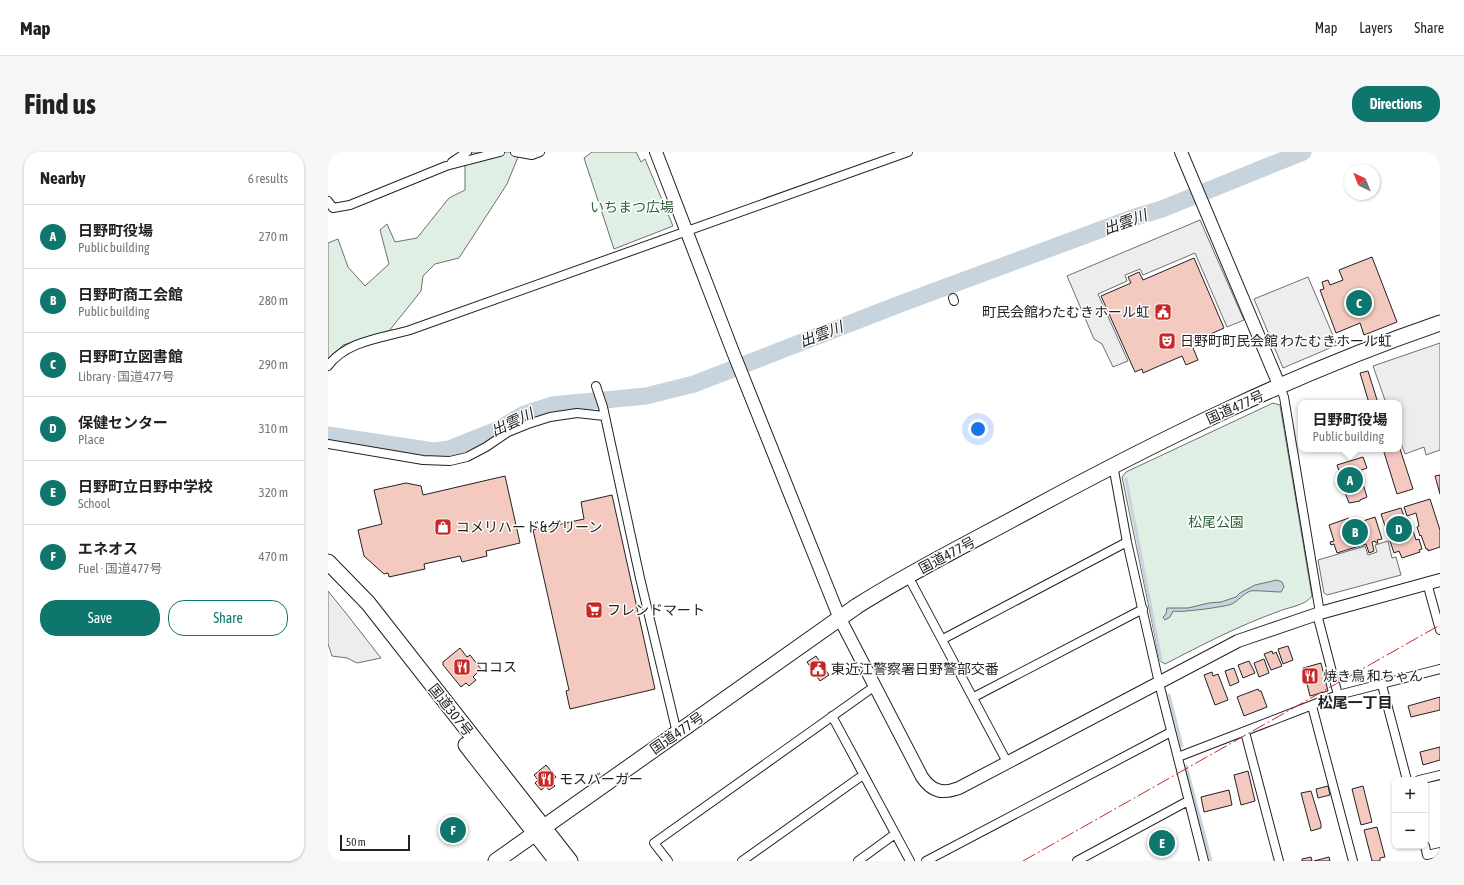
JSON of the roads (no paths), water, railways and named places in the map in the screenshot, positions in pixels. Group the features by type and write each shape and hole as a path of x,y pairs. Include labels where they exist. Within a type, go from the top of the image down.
{"highway":[{"name":"国道477号","path":"496,861 840,619 908,576 1113,465 1188,428 1361,352 1440,323"},
{"name":"国道307号","path":"328,562 368,603 539,830 557,861"},
{"name":"国道307号","path":"328,572 391,646 539,830 570,861"}],"street":[{"path":"446,166 467,152"},
{"path":"328,201 333,208 350,205 446,166 500,152"},
{"path":"515,152 532,155 540,152"},
{"path":"656,152 733,352 840,619 922,777 926,783 935,790 944,792 959,788 1238,641 1318,614 1440,580"},
{"path":"328,366 347,349 360,343 410,330 908,152"},
{"path":"1181,152 1284,397 1318,614 1338,696"},
{"path":"596,386 603,407 677,733"},
{"path":"328,444 422,460 450,461 467,457 486,447 508,432 550,417 577,413 604,416"},
{"path":"1113,465 1127,542 1159,682 1204,861"},
{"path":"943,639 1127,542"},
{"path":"908,576 1008,762"},
{"path":"1427,583 1440,630"},
{"path":"974,697 1143,609"},
{"path":"1178,757 1338,696 1440,669"},
{"path":"1382,684 1406,777"},
{"path":"668,861 654,843 875,686"},
{"path":"1312,706 1353,861"},
{"path":"832,716 910,861"},
{"path":"926,861 1171,732"},
{"path":"1245,732 1279,861"},
{"path":"742,861 864,774"},
{"path":"1428,778 1440,775"},
{"path":"1077,861 1188,801"},
{"path":"858,861 895,834"},
{"path":"1426,849 1428,855 1440,852"}],"waterway":[{"name":"出雲川","path":"328,435 434,451 449,449 497,430 524,414 552,405 646,396 694,384 900,304 1132,218 1162,209 1303,152"},
{"path":"1126,479 1161,660"},
{"path":"1169,695 1182,746"},
{"path":"1186,766 1211,861"}],"place":[{"name":"日野町立図書館","path":"1359,303"},
{"name":"町民会館わたむきホール虹","path":"1163,312"},
{"name":"日野町町民会館 わたむきホール虹","path":"1167,341"},
{"name":"日野町役場","path":"1350,480"},
{"name":"コメリハード&グリーン","path":"443,527"},
{"name":"保健センター","path":"1399,529"},
{"name":"日野町商工会館","path":"1355,532"},
{"name":"フレンドマート","path":"594,610"},
{"name":"ココス","path":"462,667"},
{"name":"東近江警察署日野警部交番","path":"818,669"},
{"name":"焼き鳥 和ちゃん","path":"1310,676"},
{"name":"モスバーガー","path":"546,779"},
{"name":"エネオス","path":"453,830"},
{"name":"日野町立日野中学校","path":"1162,843"}],"district":[{"name":"松尾一丁目","path":"1355,702"}],"park label":[{"name":"いちまつ広場","path":"632,207"},
{"name":"松尾公園","path":"1216,522"}]}
